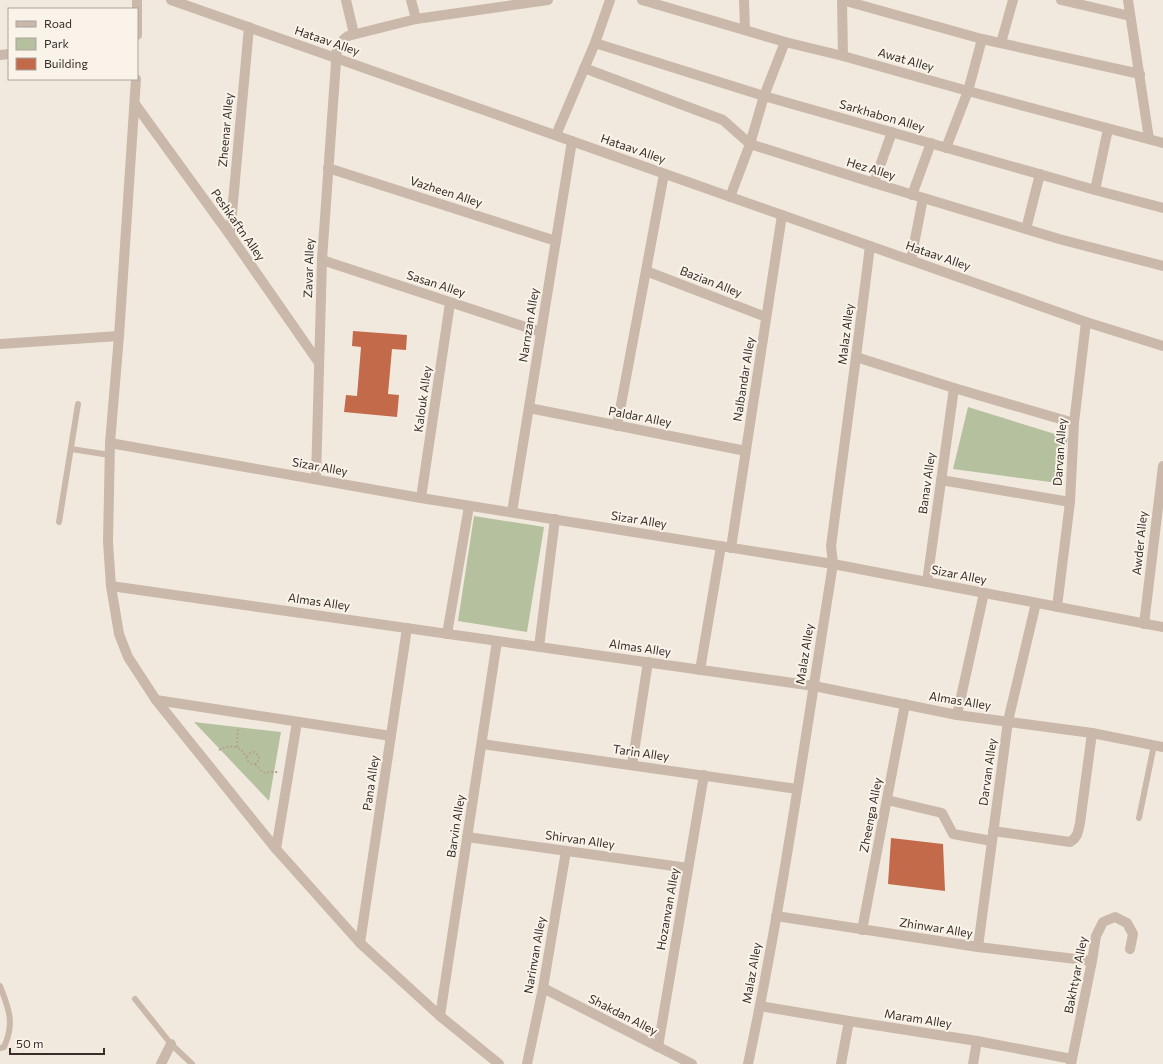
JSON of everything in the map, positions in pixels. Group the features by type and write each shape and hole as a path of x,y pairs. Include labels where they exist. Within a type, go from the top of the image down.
{"street":[{"name":"Hataav Alley","path":"171,0 1086,322 1163,346"},
{"path":"346,0 354,34"},
{"path":"411,0 416,19"},
{"path":"336,58 337,48 340,43 348,36 354,34 416,19 548,0"},
{"path":"556,135 595,43 610,0"},
{"name":"Awat Alley","path":"642,0 785,42 843,56 1163,143"},
{"path":"744,0 745,30"},
{"path":"843,56 842,0 982,39 1140,74"},
{"path":"1001,42 1014,0"},
{"path":"1060,0 1130,16"},
{"path":"1128,0 1149,139"},
{"name":"Zheenar Alley","path":"230,235 248,27"},
{"path":"946,148 968,91 982,39"},
{"path":"730,196 750,144 764,96 785,42"},
{"name":"Sarkhabon Alley","path":"595,43 764,96 1163,208"},
{"name":"Zavar Alley","path":"316,479 322,260 336,58"},
{"name":"Hez Alley","path":"584,68 723,120 750,144 1059,240 1163,266"},
{"path":"136,80 119,336 110,443 108,542 111,586 119,634 128,657 156,700 276,849 360,942 440,1016 499,1064"},
{"name":"Peshkaftn Alley","path":"135,104 230,235 319,363"},
{"path":"1095,190 1108,128"},
{"path":"874,183 892,132"},
{"name":"Narnzan Alley","path":"512,512 572,141"},
{"path":"912,195 931,144"},
{"name":"Vazheen Alley","path":"328,168 556,241"},
{"path":"617,426 664,174"},
{"path":"1026,229 1040,174"},
{"path":"911,260 923,198"},
{"name":"Nalbandar Alley","path":"731,548 782,215"},
{"name":"Malaz Alley","path":"748,1064 776,916 833,564 831,546 870,246"},
{"name":"Sasan Alley","path":"322,260 541,332"},
{"name":"Bazian Alley","path":"646,271 766,317"},
{"name":"Kalouk Alley","path":"421,498 450,303"},
{"name":"Darvan Alley","path":"1057,607 1070,502 1074,423 1086,322"},
{"path":"0,344 119,336"},
{"path":"856,357 954,388 1074,423"},
{"name":"Banav Alley","path":"927,582 954,388"},
{"name":"Paldar Alley","path":"529,408 746,451"},
{"name":"Sizar Alley","path":"110,443 421,498 833,564 1163,627"},
{"name":"Awder Alley","path":"1144,624 1163,466"},
{"path":"941,480 1070,502"},
{"path":"447,634 469,506"},
{"path":"539,647 555,520"},
{"path":"700,670 721,546"},
{"name":"Almas Alley","path":"111,586 814,686 957,715 1092,733 1158,746"},
{"path":"957,715 984,593"},
{"name":"Darvan Alley","path":"978,947 1008,721 1036,603"},
{"name":"Pana Alley","path":"360,942 407,628"},
{"name":"Barvin Alley","path":"440,1016 497,641"},
{"path":"632,765 648,662"},
{"path":"156,700 391,736"},
{"name":"Zheenga Alley","path":"862,930 888,800 905,704"},
{"path":"276,849 297,722"},
{"path":"888,800 942,813 953,834 1070,842 1078,835 1092,733"},
{"name":"Tarin Alley","path":"482,744 797,789"},
{"name":"Hozanvan Alley","path":"658,1047 704,775"},
{"name":"Shirvan Alley","path":"467,837 688,868"},
{"name":"Narinvan Alley","path":"527,1064 543,988 566,851"},
{"name":"Zhinwar Alley","path":"776,916 978,947 1092,961"},
{"name":"Bakhtyar Alley","path":"1071,1062 1096,936 1103,922 1114,917 1127,923 1133,934 1130,948"},
{"name":"Shakdan Alley","path":"543,988 692,1064"},
{"name":"Maram Alley","path":"760,1006 977,1041 1071,1062"},
{"path":"841,1064 849,1021"},
{"path":"973,1064 977,1041"},
{"path":"161,1064 171,1044"}],"lane":[{"path":"59,522 78,404"},
{"path":"71,449 110,455"},
{"path":"1139,818 1158,746"},
{"path":"0,986 5,998 11,1022 8,1038 4,1047 0,1048"},
{"path":"135,999 171,1044 192,1064"}],"path":[{"path":"237,747 238,728"},
{"path":"219,750 232,746 237,747 247,757 249,763 255,764 260,771 264,773 289,773"},
{"path":"247,757 250,752 256,753 259,756 259,760 255,764"}],"green space":[{"path":"968,407 1068,438 1058,483 953,469"},
{"path":"474,516 544,527 527,632 458,621"},
{"path":"194,722 281,732 269,801"}],"building":[{"path":"353,331 407,335 406,350 392,349 388,394 399,395 397,417 344,412 346,395 357,396 361,347 352,346"},
{"path":"891,838 943,844 945,891 888,884"}]}
